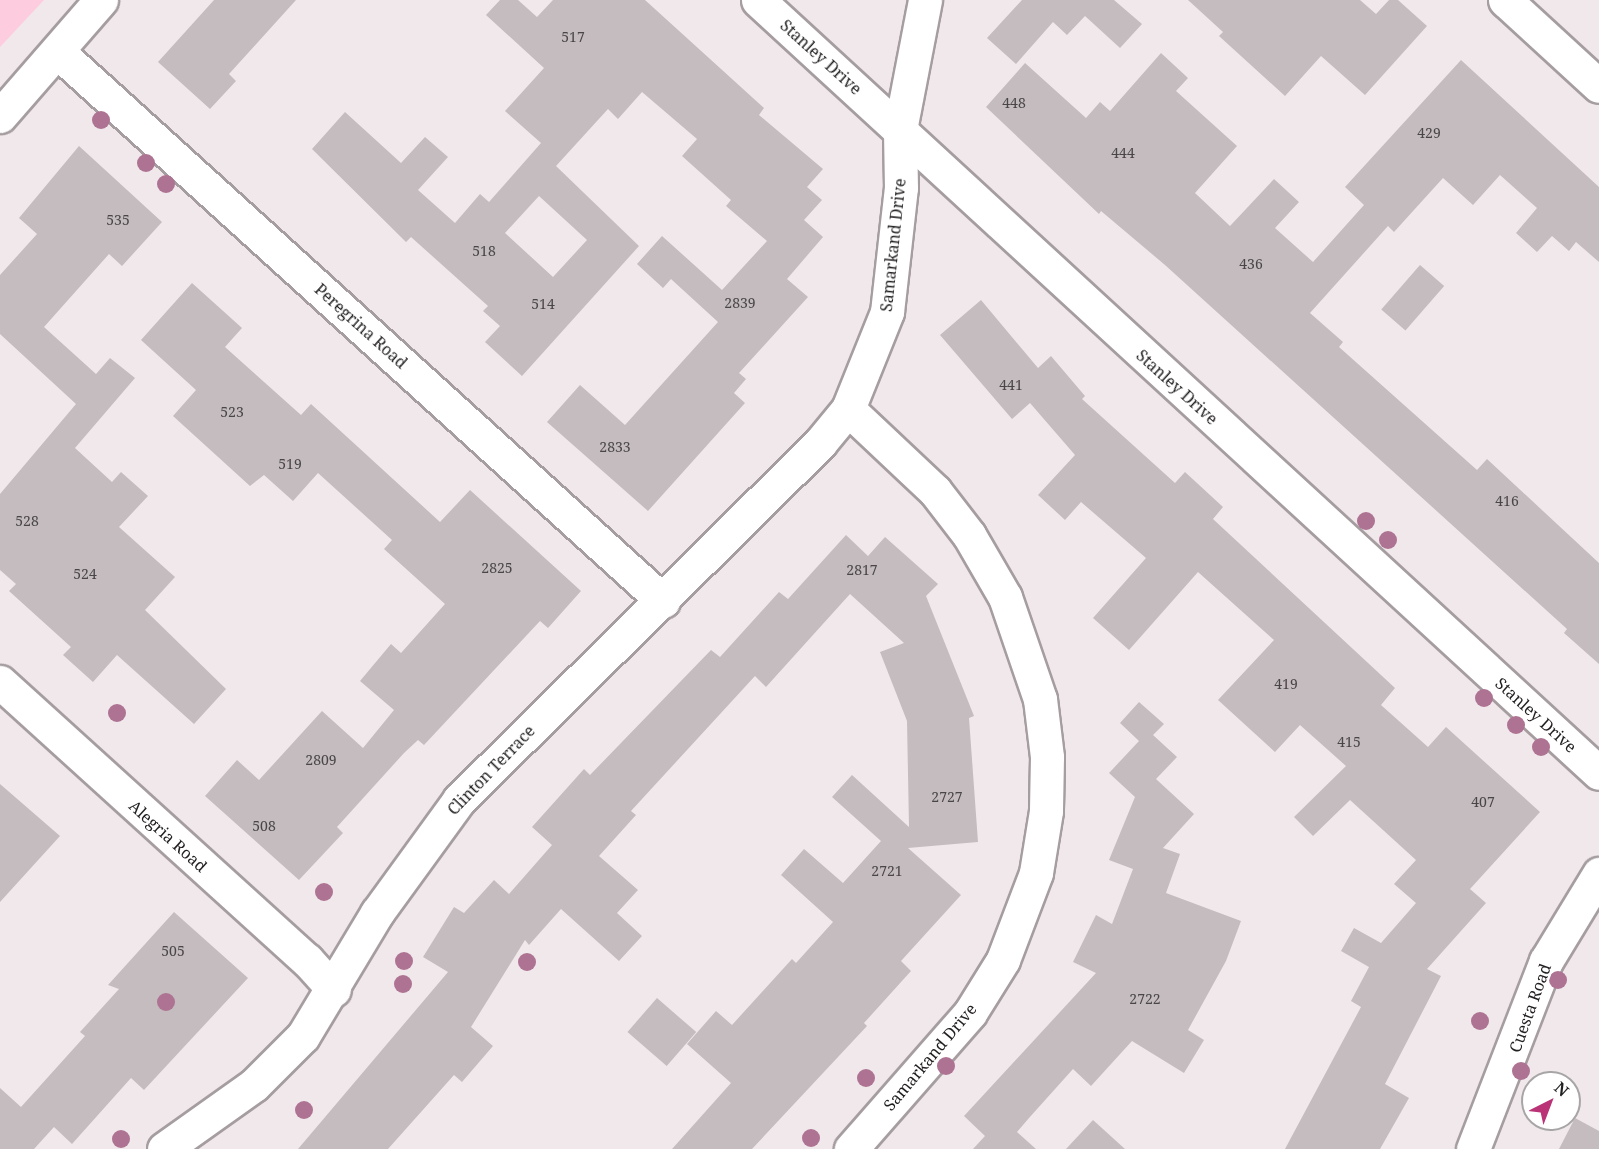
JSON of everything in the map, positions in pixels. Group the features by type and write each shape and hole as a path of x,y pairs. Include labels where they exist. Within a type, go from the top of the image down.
{"street":[{"path":"0,116 101,0"},
{"name":"Stanley Drive","path":"758,0 1599,773"},
{"name":"Samarkand Drive","path":"851,1149 970,1013 1003,960 1035,873 1046,811 1047,757 1040,699 1005,597 969,536 935,491 848,409 887,312 901,188 900,129 925,0"},
{"path":"1505,0 1599,86"},
{"name":"Peregrina Road","path":"58,52 663,601"},
{"name":"Clinton Terrace","path":"164,1149 254,1085 303,1036 334,990 377,913 459,800 663,601 820,443 848,409"},
{"name":"Alegria Road","path":"0,682 307,960 334,990"},
{"name":"Cuesta Road","path":"1473,1149 1546,961 1599,874"}],"shaded area":[{"path":"0,0 44,0 0,47"}],"building":[{"path":"214,0 296,0 229,74 236,81 210,109 158,62"},
{"path":"500,0 518,0 537,17 553,0 645,0 764,108 759,115 823,169 807,187 822,200 804,220 823,237 787,279 808,297 739,373 746,379 734,393 745,403 648,511 547,422 580,385 625,425 718,322 671,279 663,288 637,264 662,236 722,290 767,241 726,206 731,200 682,156 697,139 642,92 618,119 608,109 556,166 639,246 522,376 485,342 500,326 483,311 488,306 411,237 406,242 312,149 345,112 401,163 425,137 448,157 418,190 455,223 480,194 489,202 541,143 505,111 544,68 486,15","holes":["539,196 587,240 553,277 505,233"]},
{"path":"1022,0 1114,0 1142,24 1120,48 1085,16 1067,35 1053,22 1016,64 987,38"},
{"path":"1188,0 1360,0 1376,14 1389,0 1398,0 1427,26 1365,95 1321,56 1285,96 1219,36 1223,32"},
{"path":"1161,53 1188,78 1176,91 1237,146 1195,193 1230,226 1274,179 1299,202 1275,228 1313,262 1364,205 1345,187 1461,60 1599,187 1599,262 1576,242 1569,251 1552,236 1537,252 1516,233 1537,208 1500,175 1473,205 1443,178 1394,232 1388,226 1310,313 1343,342 1339,347 1477,470 1487,459 1599,563 1599,664 1564,633 1567,629 1165,265 1101,211 1099,214 986,107 1025,63 1086,118 1100,102 1110,111"},
{"path":"79,146 162,222 122,266 109,254 44,327 96,374 110,358 135,378 75,448 112,482 121,472 148,496 119,527 175,577 145,610 226,689 194,724 117,655 93,682 63,655 71,647 9,591 16,584 0,570 0,494 76,404 0,334 0,275 37,234 19,218"},
{"path":"1420,265 1444,286 1405,331 1381,310"},
{"path":"192,283 242,328 225,347 301,415 311,404 440,522 470,490 581,591 548,628 540,621 424,745 418,740 404,753 337,827 343,833 299,880 205,796 237,760 259,780 322,711 363,748 394,710 360,681 391,644 401,653 445,604 384,549 392,540 318,473 293,501 264,475 250,486 173,416 196,390 141,340"},
{"path":"981,300 1038,368 1051,356 1085,396 1082,399 1175,483 1185,472 1223,507 1213,519 1395,688 1381,705 1428,747 1446,727 1540,812 1470,889 1486,903 1427,969 1441,976 1385,1084 1409,1098 1380,1149 1285,1149 1361,1007 1351,1001 1369,967 1341,951 1354,928 1381,943 1416,903 1394,884 1416,860 1350,800 1313,836 1294,817 1346,766 1300,725 1275,752 1218,700 1274,640 1198,572 1129,650 1093,618 1146,558 1081,502 1065,520 1038,495 1075,455 1030,403 1012,419 940,335"},
{"path":"846,535 868,556 885,537 938,584 926,596 974,716 969,718 978,842 908,848 961,895 901,961 911,971 864,1023 867,1026 752,1149 672,1149 731,1083 687,1044 716,1011 732,1025 792,959 796,963 833,922 781,875 804,849 843,883 881,841 832,797 852,775 909,827 907,721 880,652 904,643 850,594 766,687 755,676 631,811 636,815 599,856 638,890 617,913 642,936 619,961 561,909 529,945 525,940 471,1027 493,1046 462,1082 454,1075 388,1149 298,1149 448,972 423,957 454,907 464,913 494,880 509,894 552,845 532,827 584,769 590,775 711,650 720,657 779,592 788,599"},
{"path":"1139,702 1164,724 1153,735 1177,757 1156,779 1194,814 1163,848 1180,854 1166,893 1241,921 1226,961 1188,1030 1204,1040 1184,1073 1132,1041 1091,1086 1073,1069 1029,1118 1017,1132 1036,1149 973,1149 985,1136 964,1116 1096,973 1073,962 1096,915 1112,924 1133,869 1109,860 1135,797 1109,773 1139,741 1120,723"},
{"path":"0,784 60,836 0,902"},
{"path":"174,912 248,978 144,1090 131,1078 72,1144 54,1127 34,1149 0,1149 0,1088 21,1107 85,1036 80,1032 119,989 108,985"},
{"path":"657,998 696,1032 667,1066 627,1032"},
{"path":"1093,1120 1125,1149 1066,1149"},
{"path":"1581,1121 1599,1131 1599,1149 1559,1149 1568,1131 1581,1131"}]}
